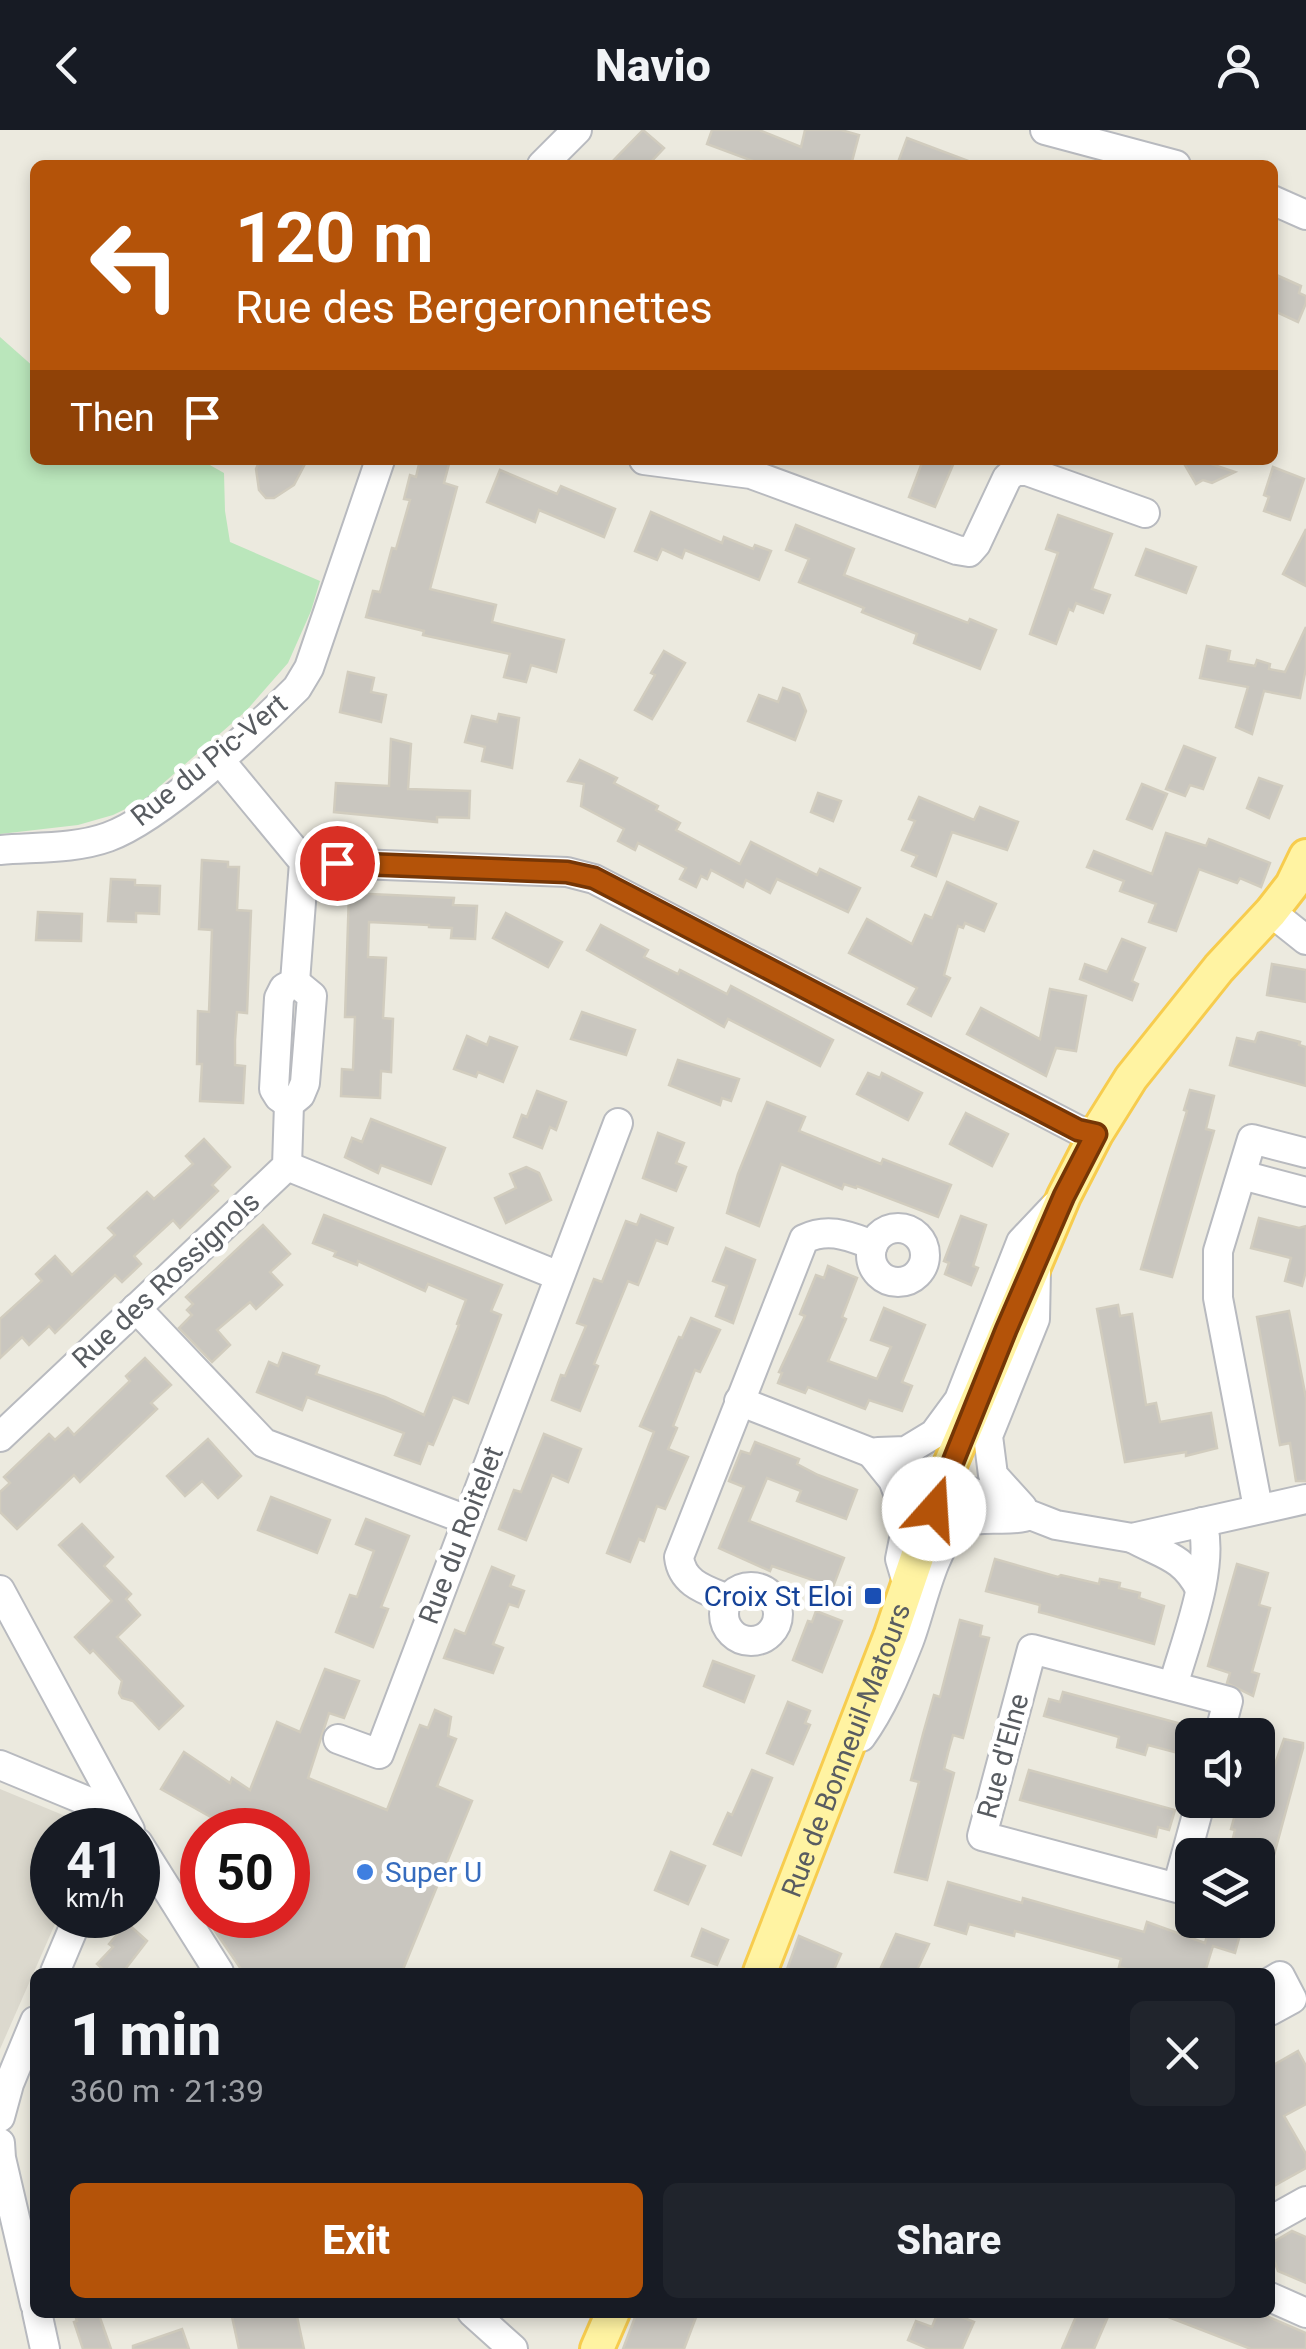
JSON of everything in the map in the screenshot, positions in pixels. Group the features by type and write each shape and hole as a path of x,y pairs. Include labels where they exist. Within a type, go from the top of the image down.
{"main road":[{"name":"Rue de Bonneuil-Matours","path":"762,1968 842,1764 943,1480 1064,1196 1096,1134 1141,1065 1219,968 1271,912 1292,885 1306,856"},
{"path":"598,2349 611,2318"}],"street":[{"path":"547,160 577,130"},
{"path":"1045,130 1157,160"},
{"path":"1278,203 1306,215"},
{"name":"Rue du Pic-Vert","path":"0,850 88,842 119,833 183,789 286,699 304,678 378,465"},
{"path":"682,465 751,474 968,552 1015,472 1027,471 1145,514"},
{"path":"218,758 304,862 294,982 312,996 305,1083 300,1095 289,1104 286,1166 559,1276"},
{"path":"304,862 567,872 594,878 1078,1130 1096,1134"},
{"path":"1271,912 1306,940"},
{"name":"Rue du Roitelet","path":"338,1739 378,1754 618,1122"},
{"path":"1258,1508 1218,1298 1218,1252 1252,1139 1306,1153"},
{"name":"Rue des Rossignols","path":"0,1437 286,1166"},
{"path":"1242,1176 1306,1192"},
{"path":"872,1453 906,1450 934,1434 958,1400 1021,1242 1064,1196"},
{"path":"728,1599 692,1584 680,1567 679,1557 804,1239 819,1232 837,1232 873,1245"},
{"path":"1030,1515 994,1475 988,1436 1034,1319 1036,1264"},
{"path":"136,1308 264,1443 467,1520"},
{"path":"740,1402 1030,1515 1089,1533 1132,1538 1174,1557 1190,1570 1200,1590"},
{"path":"872,1453 893,1480 904,1510 907,1524 900,1559 908,1586"},
{"path":"1132,1538 1306,1499"},
{"path":"842,1764 877,1714 909,1641 942,1547 958,1525 982,1518 1013,1520 1030,1515"},
{"path":"1173,1686 1200,1590 1206,1534 1202,1522"},
{"path":"0,1590 113,1808"},
{"name":"Rue d'Elne","path":"1196,1818 1177,1888 982,1836 1032,1648 1228,1701 1223,1718"},
{"path":"0,1764 88,1808"},
{"path":"160,1878 216,1968"},
{"path":"57,1968 69,1938"},
{"path":"0,2117 30,2034"},
{"path":"0,2143 30,2283"},
{"path":"1275,2219 1306,2201"},
{"path":"1275,2299 1306,2313"},
{"path":"38,2318 46,2349"},
{"path":"479,2318 513,2349"}],"shaded area":[{"path":"0,1789 46,1808 30,1808 30,1938 49,1938 36,1968 30,1968 30,1981 0,2049"}],"green space":[{"path":"0,337 30,364 30,465 210,465 224,473 230,542 320,581 288,663 246,711 144,800 113,815 78,825 0,834"}],"building":[{"path":"643,130 664,148 653,160 614,160"},
{"path":"712,130 759,130 801,147 805,130 841,130 859,135 852,160 750,160 707,144"},
{"path":"907,138 966,160 899,160"},
{"path":"1278,276 1301,286 1299,293 1306,296 1298,322 1278,313"},
{"path":"258,465 304,465 294,485 274,498 266,498 259,490"},
{"path":"419,465 449,465 444,483 457,487 430,589 496,605 492,622 564,640 556,672 531,665 526,682 504,677 510,654 423,635 424,631 366,617 373,591 380,592 392,548 396,549 410,500 404,499 410,475 416,477"},
{"path":"921,465 953,465 935,507 909,497"},
{"path":"1185,465 1214,465 1235,472 1212,483 1203,480 1196,484"},
{"path":"1273,467 1304,479 1290,520 1264,511 1269,497 1264,495"},
{"path":"500,470 557,494 561,486 615,509 604,537 539,510 535,522 487,502"},
{"path":"651,512 722,543 724,537 753,549 755,545 771,551 759,580 685,550 682,558 662,549 657,560 635,551"},
{"path":"1058,515 1112,534 1092,589 1110,595 1103,613 1076,603 1073,611 1069,609 1056,644 1030,634 1058,553 1046,549"},
{"path":"796,525 854,549 844,575 996,630 980,669 914,643 917,634 799,582 809,559 786,550"},
{"path":"1306,529 1306,586 1283,574"},
{"path":"1146,549 1196,567 1186,593 1136,575"},
{"path":"1306,627 1306,668 1300,698 1264,691 1252,734 1236,727 1248,687 1200,678 1207,646 1230,651 1228,661 1255,666 1257,660 1270,664 1269,669 1285,672"},
{"path":"664,651 685,663 652,719 635,710"},
{"path":"348,672 374,678 371,692 386,695 381,722 340,712"},
{"path":"783,688 799,694 806,711 795,740 748,721 759,695 778,702"},
{"path":"499,714 519,718 512,768 482,761 485,747 465,742 472,716 497,722"},
{"path":"391,739 411,744 408,789 470,791 469,818 437,817 437,822 334,812 336,783 389,786"},
{"path":"1184,746 1215,758 1203,789 1190,785 1185,796 1166,789"},
{"path":"580,760 617,778 614,783 658,806 656,810 680,823 676,830 740,864 751,842 817,875 820,869 860,888 848,912 777,879 770,893 746,880 743,887 711,870 707,879 701,876 696,887 680,879 686,868 638,843 635,850 618,841 624,829 581,806 584,784 568,781"},
{"path":"1259,778 1282,786 1269,818 1247,808"},
{"path":"1142,784 1167,794 1152,829 1127,819"},
{"path":"818,793 841,801 833,821 811,812"},
{"path":"919,797 974,820 980,807 1018,822 1007,850 952,832 936,876 912,866 917,856 902,850 915,821 909,819"},
{"path":"1166,833 1206,846 1209,839 1270,863 1261,887 1199,869 1176,931 1149,922 1156,904 1120,891 1124,881 1087,867 1094,851 1152,874"},
{"path":"202,860 239,867 237,910 251,911 247,1013 237,1012 235,1040 235,1065 245,1066 243,1103 200,1101 198,1011 209,1012 212,930 199,929"},
{"path":"111,879 160,886 159,914 136,913 136,922 108,921"},
{"path":"947,882 996,904 984,931 965,923 963,928 958,926 944,975 950,978 931,1016 908,1004 917,988 849,953 867,919 912,944 925,915 932,918"},
{"path":"349,893 454,898 453,905 477,906 475,939 451,938 452,928 369,922 368,957 386,958 383,1018 393,1019 391,1072 381,1071 380,1098 341,1096 342,1069 353,1070 355,1017 345,1017"},
{"path":"38,912 82,914 81,941 36,940"},
{"path":"506,913 562,942 548,967 493,938"},
{"path":"601,925 648,950 644,957 678,974 680,970 727,994 731,986 833,1040 820,1066 728,1019 724,1027 587,950"},
{"path":"1122,939 1145,948 1132,981 1138,984 1132,1000 1080,979 1085,964 1107,972"},
{"path":"1272,964 1306,970 1306,1002 1267,995"},
{"path":"1050,989 1086,996 1076,1051 1056,1048 1046,1076 967,1034 981,1008 1040,1039"},
{"path":"582,1012 635,1030 626,1055 571,1039"},
{"path":"1261,1032 1306,1047 1306,1086 1230,1065 1237,1038 1255,1042"},
{"path":"467,1036 487,1045 490,1037 517,1047 503,1082 478,1072 476,1077 454,1069"},
{"path":"678,1060 739,1079 731,1101 722,1098 720,1105 669,1085"},
{"path":"868,1073 880,1078 882,1073 922,1093 908,1120 857,1094"},
{"path":"1190,1090 1214,1096 1206,1129 1214,1131 1172,1277 1141,1269"},
{"path":"537,1091 566,1102 556,1130 550,1127 542,1148 514,1137"},
{"path":"767,1102 805,1117 799,1131 881,1164 883,1159 951,1185 938,1217 857,1186 844,1184 842,1189 781,1164 759,1226 727,1213"},
{"path":"966,1113 1008,1134 992,1166 950,1144"},
{"path":"371,1119 445,1148 431,1184 381,1165 378,1173 345,1157 352,1138 362,1142"},
{"path":"658,1133 684,1143 676,1163 686,1167 676,1191 643,1178"},
{"path":"204,1139 230,1167 212,1185 218,1191 180,1228 173,1220 134,1256 141,1264 122,1282 115,1275 55,1333 49,1326 29,1345 22,1337 0,1358 0,1319 42,1281 36,1274 55,1256 72,1275 115,1235 108,1228 147,1192 154,1199 193,1164 186,1156"},
{"path":"526,1167 539,1173 551,1200 506,1223 495,1198 516,1188 510,1174"},
{"path":"324,1215 502,1285 491,1311 501,1315 468,1403 453,1397 433,1445 428,1443 420,1464 395,1455 404,1433 307,1397 302,1410 257,1392 269,1362 278,1366 283,1353 319,1366 316,1374 424,1415 459,1325 466,1300 428,1284 425,1291 358,1261 357,1265 334,1256 336,1252 313,1243"},
{"path":"641,1215 673,1228 667,1244 656,1240 638,1285 628,1281 594,1364 598,1366 580,1411 552,1400 586,1326 577,1323 594,1279 602,1282 626,1221 637,1225"},
{"path":"961,1216 986,1225 971,1285 945,1274 949,1263 944,1261"},
{"path":"1259,1218 1299,1228 1306,1226 1302,1286 1285,1281 1291,1258 1251,1248"},
{"path":"263,1225 290,1254 270,1272 282,1285 256,1309 250,1302 217,1330 230,1345 212,1362 179,1328 192,1315 187,1310 193,1304 186,1297"},
{"path":"726,1248 755,1260 733,1323 716,1316 727,1286 713,1281"},
{"path":"828,1266 857,1278 842,1317 846,1319 828,1361 877,1379 891,1347 871,1340 884,1308 925,1325 902,1382 912,1386 902,1411 869,1400 865,1409 808,1387 805,1393 778,1383 782,1373 779,1372 805,1316 800,1314 816,1275 824,1278"},
{"path":"1118,1305 1120,1316 1132,1314 1146,1405 1156,1403 1160,1422 1211,1413 1217,1448 1186,1456 1186,1452 1125,1462 1097,1309"},
{"path":"1289,1311 1306,1398 1306,1481 1296,1481 1290,1443 1280,1445 1257,1317"},
{"path":"691,1318 720,1330 700,1372 695,1370 673,1426 677,1428 668,1449 688,1457 665,1509 657,1506 644,1541 639,1539 630,1562 607,1553 654,1432 640,1426"},
{"path":"145,1358 171,1385 151,1403 157,1409 80,1482 74,1475 17,1529 0,1512 0,1492 10,1483 4,1477 49,1434 55,1440 68,1428 74,1435 130,1381 126,1376"},
{"path":"544,1434 581,1449 568,1482 552,1475 526,1540 499,1529 514,1490 521,1492"},
{"path":"208,1439 241,1476 218,1498 202,1481 185,1496 167,1476"},
{"path":"755,1442 799,1459 797,1464 857,1490 846,1519 797,1501 801,1491 767,1478 749,1521 844,1558 833,1587 772,1566 770,1571 719,1548 744,1487 729,1481 741,1451 750,1454"},
{"path":"271,1497 330,1520 317,1553 258,1530"},
{"path":"366,1519 409,1536 381,1607 388,1609 373,1647 336,1632 350,1595 357,1597 374,1551 356,1544"},
{"path":"82,1524 113,1557 104,1566 131,1594 126,1599 140,1615 117,1637 183,1706 159,1729 133,1701 122,1698 122,1681 75,1637 112,1601 59,1545"},
{"path":"995,1559 1058,1577 1099,1584 1100,1579 1120,1583 1119,1588 1140,1593 1139,1598 1164,1606 1154,1644 1039,1612 1040,1605 986,1591"},
{"path":"1237,1564 1268,1573 1259,1605 1270,1608 1252,1672 1259,1674 1253,1696 1227,1683 1230,1673 1208,1666"},
{"path":"492,1567 514,1576 510,1586 524,1591 518,1607 509,1604 493,1644 503,1648 493,1673 444,1658 455,1630 465,1634"},
{"path":"816,1611 842,1621 822,1672 793,1660"},
{"path":"960,1620 982,1626 980,1636 989,1638 963,1738 953,1735 948,1753 944,1769 954,1773 927,1880 895,1872 919,1782 911,1780 934,1695 940,1697"},
{"path":"713,1661 754,1676 744,1702 704,1686"},
{"name":"Super U","path":"325,1669 359,1681 344,1718 329,1713 308,1778 387,1810 420,1725 428,1728 435,1710 451,1717 448,1736 456,1739 437,1786 472,1801 404,1968 240,1968 220,1938 310,1938 310,1808 195,1808 161,1789 184,1752 230,1783 232,1778 250,1790 277,1722 300,1732"},
{"path":"1063,1692 1175,1722 1175,1752 1148,1745 1145,1755 1117,1747 1119,1737 1044,1716 1049,1699 1060,1702"},
{"path":"788,1702 810,1711 805,1723 810,1725 793,1764 767,1753"},
{"path":"1284,1739 1303,1743 1275,1851 1275,1838 1233,1838 1235,1830 1231,1829 1234,1818 1275,1818 1275,1764"},
{"path":"752,1770 772,1778 741,1855 714,1844"},
{"path":"1029,1770 1175,1810 1169,1830 1158,1827 1156,1837 1020,1800"},
{"path":"671,1852 705,1866 688,1904 655,1890"},
{"path":"948,1882 1022,1903 1023,1898 1144,1932 1147,1922 1175,1932 1175,1938 1205,1943 1206,1938 1239,1938 1235,1953 1213,1946 1206,1968 1123,1968 1119,1967 1121,1959 1015,1931 1014,1936 969,1924 966,1934 935,1925"},
{"path":"702,1929 728,1940 717,1965 692,1956"},
{"path":"896,1934 929,1944 918,1968 881,1968"},
{"path":"799,1936 841,1954 835,1968 787,1968"},
{"path":"114,1938 147,1941 126,1968 102,1968 97,1964 113,1947 109,1944"},
{"path":"1298,2051 1306,2066 1306,2104 1284,2116 1306,2154 1306,2168 1275,2185 1275,2064"},
{"path":"1292,2231 1306,2237 1306,2283 1278,2271 1275,2241"},
{"path":"76,2318 100,2318 111,2349 83,2349 74,2322"},
{"path":"232,2318 297,2318 304,2349 239,2349"},
{"path":"635,2318 696,2318 684,2349 623,2349"},
{"path":"936,2318 974,2322 962,2349 929,2349 908,2340 916,2321 932,2327"},
{"path":"1075,2318 1107,2318 1094,2349 1062,2349"},
{"path":"1171,2318 1271,2318 1306,2333 1306,2349 1251,2349"},
{"path":"182,2329 189,2349 133,2349 133,2346"}],"place":[{"name":"Croix St Eloi","path":"873,1596"},
{"name":"Super U","path":"365,1872"}],"route":[{"path":"337,863 567,872 594,878 1078,1130 1096,1134 1064,1196 1006,1330 934,1509"}]}
